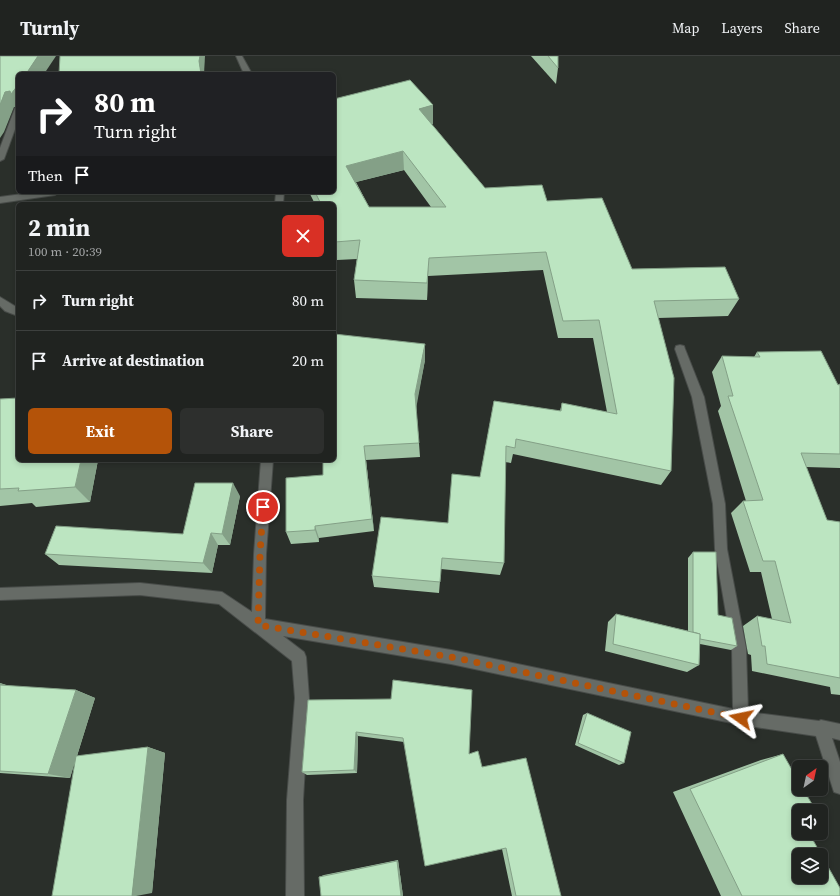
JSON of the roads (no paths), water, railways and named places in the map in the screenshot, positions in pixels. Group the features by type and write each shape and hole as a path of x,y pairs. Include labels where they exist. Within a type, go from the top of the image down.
{"street":[{"path":"239,56 247,72"},
{"path":"0,159 16,115"},
{"path":"0,200 41,194"},
{"path":"0,300 9,308 16,311"},
{"path":"680,349 698,397 719,504 721,549 740,648 741,718"},
{"path":"258,625 260,554 267,462"},
{"path":"0,594 140,589 222,598 299,657 302,698 295,800 296,896"},
{"path":"258,625 451,657 741,718 821,728 840,732"},
{"path":"821,728 840,786"}]}
